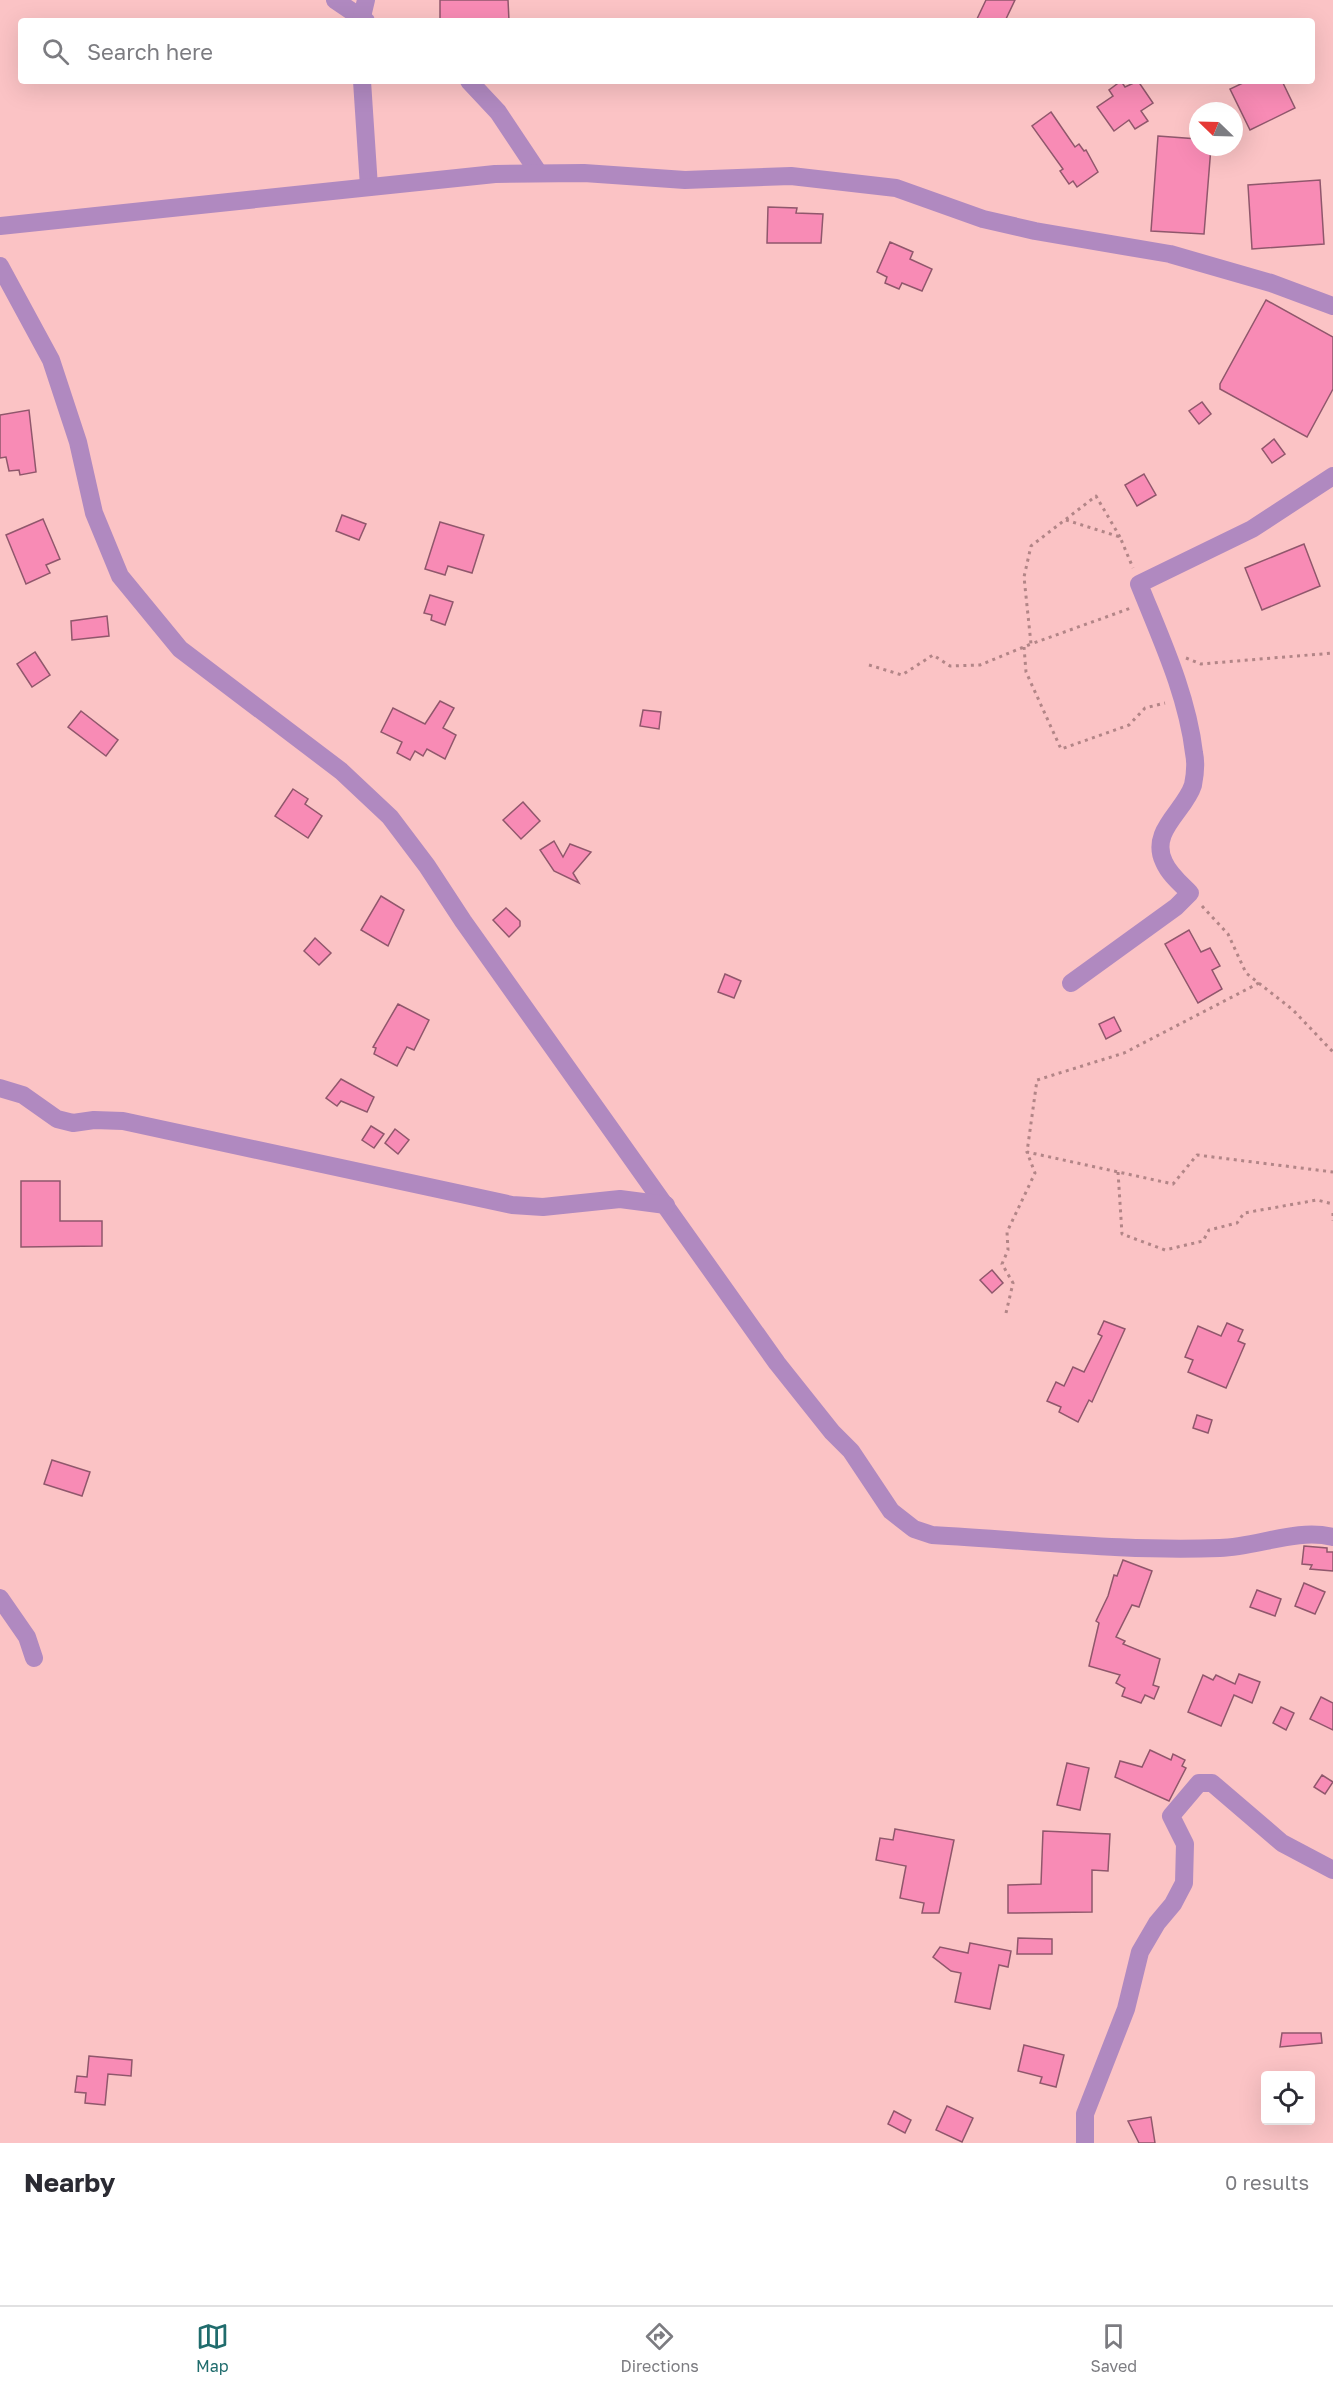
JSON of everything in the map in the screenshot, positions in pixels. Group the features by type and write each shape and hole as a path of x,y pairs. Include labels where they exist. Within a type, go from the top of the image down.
{"street":[{"path":"335,0 360,18"},
{"path":"363,18 366,0"},
{"path":"362,84 369,188"},
{"path":"472,84 498,112 537,172"},
{"path":"0,226 537,172 686,180 791,176 896,188 993,221 1170,254 1271,283 1333,306"},
{"path":"0,266 51,360 78,442 94,513 120,576 180,649 341,771 390,817 427,866 463,921 777,1363 832,1432 851,1450 891,1511 914,1529 932,1535 1085,1546 1221,1548 1306,1534 1333,1536"},
{"path":"1071,982 1176,907 1190,893 1168,870 1162,860 1161,850 1165,827 1193,784 1194,753 1168,651 1139,584 1252,529 1333,476"},
{"path":"0,1088 23,1095 57,1119 73,1123 93,1120 123,1121 512,1205 543,1207 620,1199 666,1205"},
{"path":"0,1598 27,1637 34,1658"},
{"path":"1085,2143 1083,2136 1085,2114 1126,2009 1140,1952 1157,1923 1173,1904 1184,1882 1185,1844 1171,1816 1199,1783 1212,1783 1282,1844 1333,1870"}],"path":[{"path":"1031,644 1024,576 1031,546 1096,496 1120,537 1130,560"},
{"path":"1066,520 1120,537"},
{"path":"869,665 902,675 933,655 950,666 980,665 1031,644 1147,603"},
{"path":"1024,647 1026,672 1061,749 1129,725 1145,708 1182,699"},
{"path":"1168,651 1201,664 1333,653"},
{"path":"1190,893 1228,934 1246,973 1293,1010 1333,1052"},
{"path":"1006,1313 1013,1282 1002,1264 1008,1251 1007,1232 1035,1173 1027,1152 1037,1080 1124,1053 1259,983"},
{"path":"1027,1152 1173,1184 1197,1155 1333,1172"},
{"path":"1118,1172 1122,1234 1164,1250 1203,1241 1209,1230 1237,1223 1244,1213 1317,1200 1333,1204"},
{"path":"1333,1213 1333,1221"}],"building":[{"path":"440,0 508,0 509,18 440,18"},
{"path":"986,0 1015,0 1006,18 977,18"},
{"path":"1117,84 1123,84 1125,87 1140,84 1153,103 1141,111 1148,121 1135,129 1129,120 1114,131 1097,107 1113,96 1109,90"},
{"path":"1241,84 1283,84 1295,108 1250,130 1243,116 1243,102 1236,102 1230,89"},
{"path":"1051,112 1075,147 1079,144 1084,151 1086,150 1098,172 1077,187 1073,181 1069,184 1060,171 1063,169 1032,126"},
{"path":"1158,136 1189,138 1189,156 1210,156 1204,234 1151,231"},
{"path":"1320,180 1324,244 1252,249 1248,185"},
{"path":"768,207 797,208 796,213 823,214 821,243 767,243"},
{"path":"890,242 913,252 910,259 932,269 922,291 902,283 899,289 885,283 887,277 877,272"},
{"path":"1266,300 1333,337 1333,389 1307,437 1220,389 1220,384"},
{"path":"1202,402 1211,414 1199,424 1189,411"},
{"path":"29,410 36,472 20,475 19,470 9,471 6,457 0,458 0,415"},
{"path":"1274,439 1285,454 1272,463 1262,449"},
{"path":"1144,474 1156,495 1137,506 1125,485"},
{"path":"342,515 366,524 359,540 336,531"},
{"path":"43,519 60,559 46,565 50,573 26,584 6,535"},
{"path":"440,522 484,535 472,573 448,566 445,575 425,569"},
{"path":"1304,544 1320,586 1262,610 1245,568"},
{"path":"430,595 453,602 445,625 431,620 432,615 424,613"},
{"path":"107,616 109,636 72,640 71,621"},
{"path":"35,652 50,675 32,687 17,664"},
{"path":"440,701 454,708 443,728 456,735 445,759 427,749 423,756 415,751 410,760 397,753 402,742 381,732 393,708 425,724"},
{"path":"643,710 661,712 659,729 640,726"},
{"path":"81,711 118,740 106,756 68,727"},
{"path":"293,789 308,799 305,804 322,816 308,838 275,816"},
{"path":"523,802 540,821 521,839 503,820"},
{"path":"554,841 563,857 570,844 591,852 573,873 579,883 554,871 540,850"},
{"path":"381,896 404,910 388,946 361,930"},
{"path":"506,908 520,921 520,926 509,937 493,920"},
{"path":"1189,930 1201,952 1210,948 1220,966 1212,970 1222,989 1198,1003 1165,944"},
{"path":"315,938 331,953 319,965 304,951"},
{"path":"725,974 741,981 734,998 718,992"},
{"path":"398,1004 429,1020 414,1050 407,1047 397,1066 374,1054 376,1048 373,1047"},
{"path":"1114,1017 1121,1031 1106,1039 1099,1024"},
{"path":"341,1079 374,1097 367,1112 341,1101 337,1106 326,1098"},
{"path":"371,1126 384,1134 374,1148 362,1140"},
{"path":"395,1129 409,1140 398,1154 385,1143"},
{"path":"21,1181 60,1181 60,1221 102,1221 102,1246 21,1247"},
{"path":"992,1270 1003,1283 992,1293 980,1280"},
{"path":"1104,1321 1125,1329 1092,1402 1089,1400 1078,1422 1059,1412 1061,1407 1047,1401 1056,1382 1064,1386 1073,1367 1084,1372 1102,1336 1098,1334"},
{"path":"1227,1323 1243,1330 1238,1341 1245,1344 1226,1388 1188,1372 1193,1360 1185,1357 1198,1326 1221,1336"},
{"path":"1197,1415 1212,1420 1208,1433 1193,1428"},
{"path":"52,1460 90,1472 82,1496 44,1484"},
{"path":"1304,1546 1327,1548 1327,1552 1333,1552 1333,1571 1310,1569 1312,1565 1302,1564"},
{"path":"1123,1560 1152,1571 1139,1607 1132,1605 1116,1637 1125,1641 1123,1644 1160,1659 1153,1685 1159,1687 1154,1699 1145,1695 1141,1703 1122,1696 1125,1688 1116,1683 1120,1675 1089,1666 1099,1623 1096,1621 1108,1596 1114,1575 1117,1576"},
{"path":"1304,1583 1325,1592 1315,1614 1295,1606"},
{"path":"1257,1590 1281,1599 1275,1616 1250,1607"},
{"path":"1239,1674 1260,1682 1252,1703 1234,1695 1221,1726 1188,1712 1203,1675 1213,1680 1216,1675 1235,1684"},
{"path":"1321,1697 1333,1703 1333,1730 1310,1719"},
{"path":"1281,1707 1294,1713 1286,1730 1273,1723"},
{"path":"1150,1750 1171,1760 1173,1754 1185,1760 1182,1766 1186,1768 1169,1801 1115,1777 1120,1761 1142,1767"},
{"path":"1067,1763 1089,1768 1080,1810 1057,1805"},
{"path":"1322,1775 1333,1782 1325,1794 1314,1787"},
{"path":"895,1829 954,1840 939,1913 922,1913 924,1903 900,1898 906,1866 876,1860 880,1838 893,1840"},
{"path":"1043,1831 1110,1834 1108,1871 1092,1870 1092,1912 1008,1913 1008,1885 1041,1884"},
{"path":"1018,1938 1052,1939 1052,1954 1017,1954"},
{"path":"970,1943 1011,1951 1008,1967 999,1965 990,2009 955,2002 961,1973 951,1971 933,1957 940,1947 968,1953"},
{"path":"1282,2033 1321,2033 1322,2043 1280,2047"},
{"path":"1024,2045 1064,2055 1056,2087 1040,2083 1042,2077 1018,2071"},
{"path":"89,2056 132,2060 131,2076 108,2074 105,2105 85,2103 86,2093 75,2092 77,2076 87,2077"},
{"path":"947,2106 973,2118 962,2142 936,2130"},
{"path":"894,2111 911,2120 905,2133 888,2124"},
{"path":"1151,2117 1155,2143 1139,2143 1128,2121"}]}
